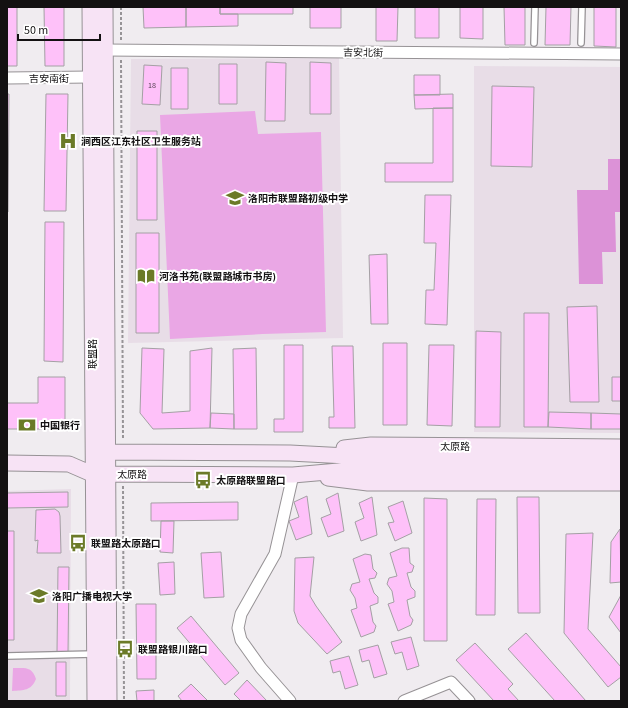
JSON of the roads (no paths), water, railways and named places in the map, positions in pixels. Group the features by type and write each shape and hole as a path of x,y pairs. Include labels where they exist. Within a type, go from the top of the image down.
{"main road":[{"name":"联盟路","path":"90,7 92,474 95,701"},
{"name":"联盟路","path":"105,7 109,701"},
{"name":"太原路","path":"290,453 372,445 621,446"},
{"name":"太原路","path":"69,464 92,452 290,453 366,456 621,458"},
{"name":"太原路","path":"7,463 69,464 92,474 293,475 373,468 621,470"},
{"name":"太原路","path":"293,475 368,483 621,483"}],"street":[{"name":"吉安北街","path":"105,50 621,54"},
{"name":"吉安南街","path":"7,78 90,77"},
{"path":"290,701 261,668 241,640 238,628 241,614 275,554 293,475"},
{"path":"404,701 451,682 469,701"}],"lane":[{"path":"534,44 535,7"},
{"path":"581,43 582,7"},
{"path":"7,656 94,654"}],"place":[{"name":"涧西区江东社区卫生服务站","path":"68,141"},
{"name":"洛阳市联盟路初级中学","path":"235,198"},
{"name":"河洛书苑(联盟路城市书房)","path":"146,276"},
{"name":"中国银行","path":"27,425"},
{"name":"太原路联盟路口","path":"203,480"},
{"name":"联盟路太原路口","path":"78,543"},
{"name":"洛阳广播电视大学","path":"39,596"},
{"name":"联盟路银川路口","path":"125,649"}]}
